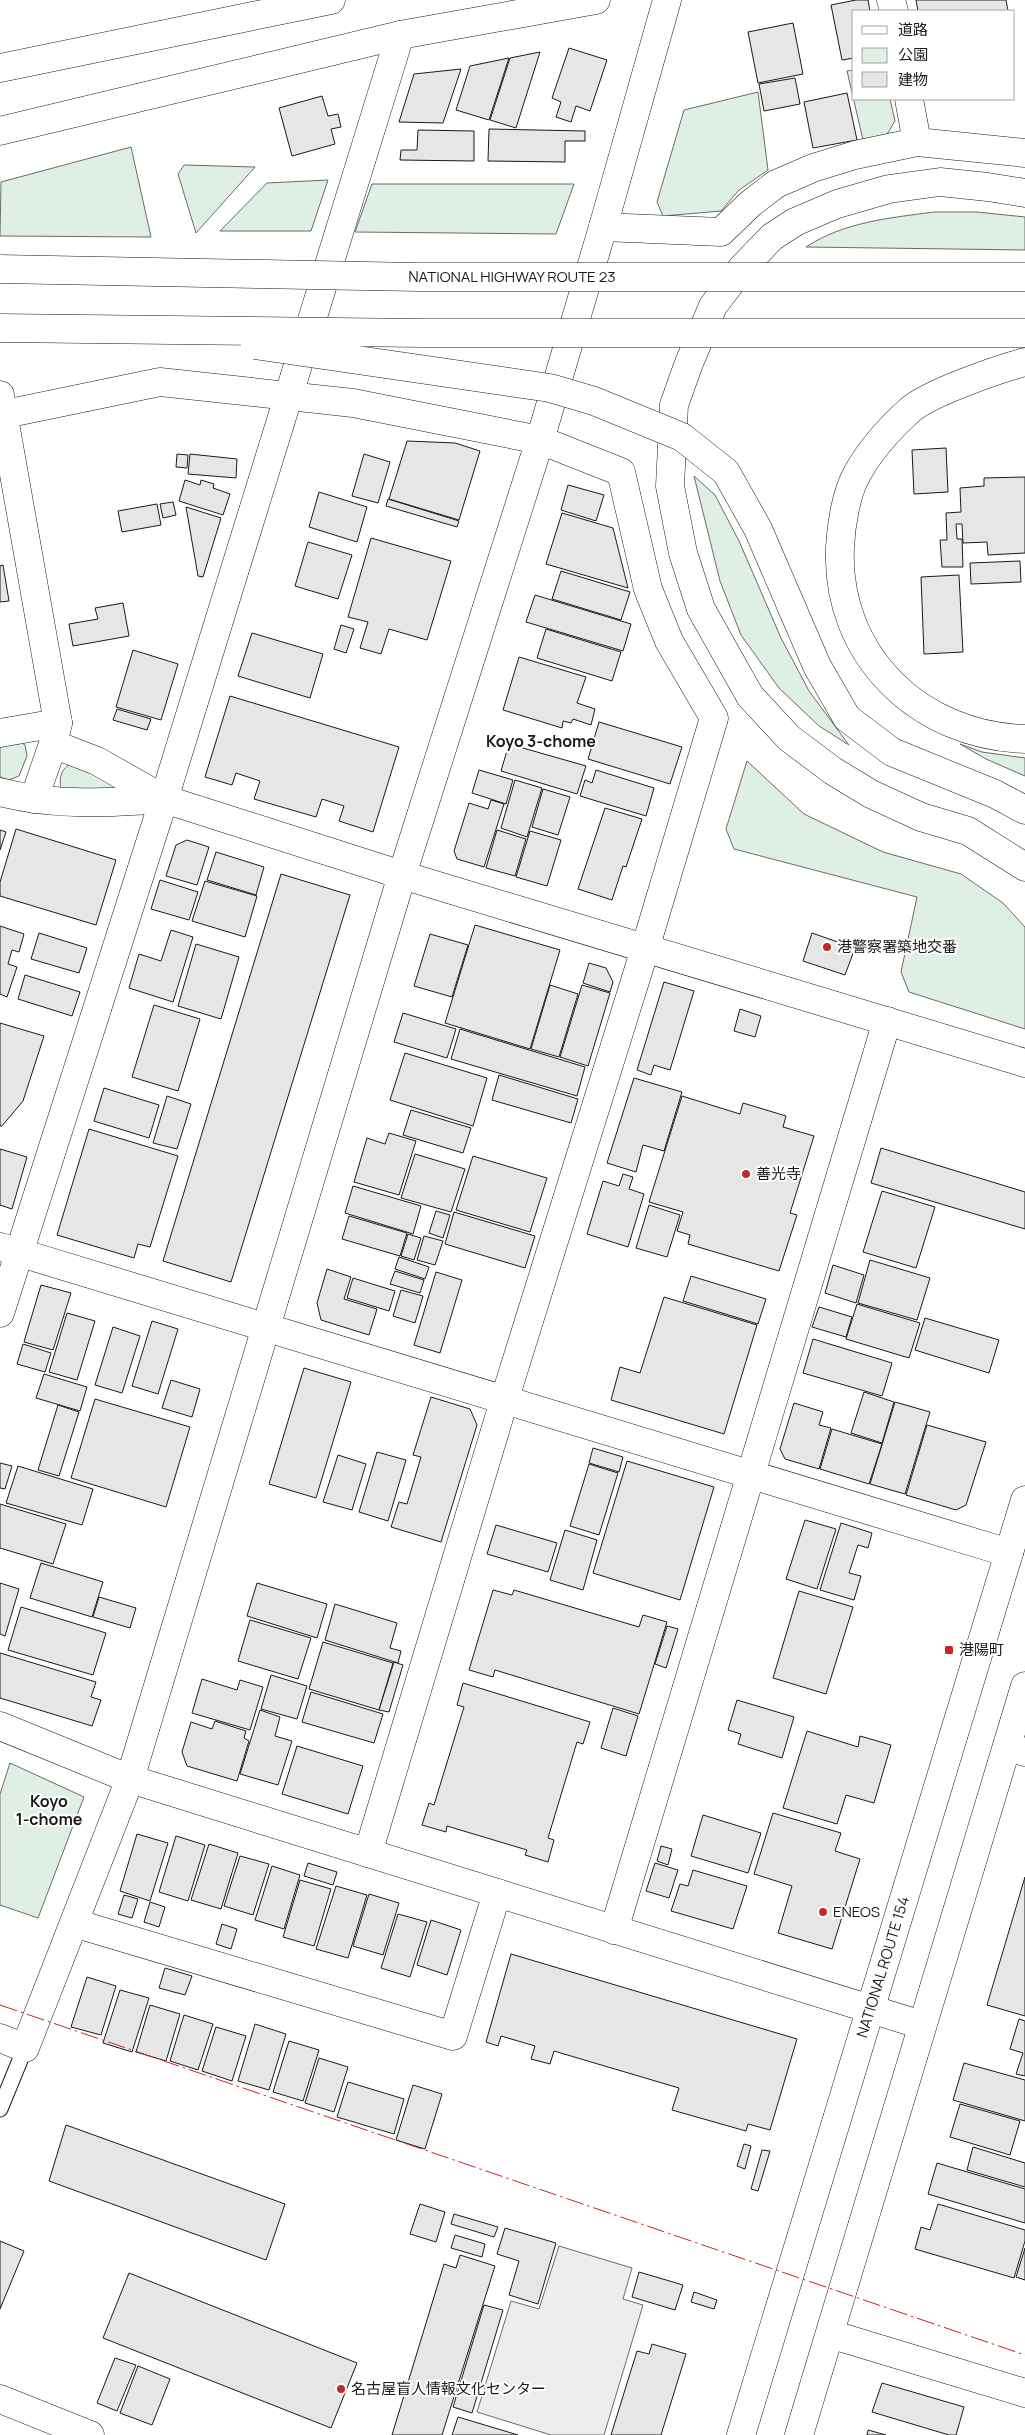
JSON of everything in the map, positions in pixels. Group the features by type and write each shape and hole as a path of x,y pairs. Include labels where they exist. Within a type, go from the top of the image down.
{"main road":[{"path":"0,68 331,0"},
{"path":"0,131 400,35 596,0"},
{"path":"12,2043 74,1923 130,1779 402,876 540,440 668,0"},
{"path":"0,1313 9,1250 164,799 400,35"},
{"path":"909,100 917,142"},
{"path":"603,227 721,232 750,204 776,184 812,168 855,155 917,142 1025,153"},
{"path":"1025,193 988,186 940,182 888,189 837,204 794,222 772,237 742,268 713,306 689,363 674,405 670,486 683,553 701,609 750,696 789,738 833,771 871,794 921,817 968,831 1025,867"},
{"name":"NATIONAL HIGHWAY ROUTE 23","path":"0,269 417,277 1025,278"},
{"path":"0,328 420,333 1025,334"},
{"path":"152,330 550,388 594,401 682,437 726,472 758,529 817,666 847,718 892,752 995,794 1025,810"},
{"path":"1025,362 957,386 912,408 882,438 856,475 841,525 839,568 844,604 859,642 890,681 923,710 960,729 1012,739 1025,739"},
{"path":"34,799 56,734 1,408 160,382 353,403 540,440 621,472 648,590 669,641 714,718 645,948 504,1401 368,1853"},
{"path":"0,733 56,734 97,761 164,799 402,876 1025,1064"},
{"path":"0,792 34,799 86,804 164,799"},
{"path":"614,1930 887,1021"},
{"path":"9,1250 1009,1553"},
{"name":"NATIONAL ROUTE 154","path":"741,2435 1025,1500"},
{"path":"799,2435 922,2025 1016,1750 1025,1686"},
{"path":"0,1726 130,1779 922,2025"},
{"path":"74,1923 453,2036 497,1893"},
{"path":"830,2334 1025,2393"},
{"path":"0,2399 90,2435"}],"lane":[{"path":"0,2109 12,2043"}],"green space":[{"path":"852,70 852,93 847,71"},
{"path":"758,92 768,170 739,190 721,211 663,216 657,202 684,110"},
{"path":"854,100 890,100 895,121 886,136 863,140"},
{"path":"131,147 151,237 0,236 1,182"},
{"path":"184,165 255,167 196,233 178,174"},
{"path":"328,180 311,231 220,231 267,183"},
{"path":"372,184 574,184 556,234 355,232"},
{"path":"934,212 977,212 1025,217 1025,250 806,247 836,232 867,222"},
{"path":"694,476 715,495 739,541 781,638 809,691 849,745 819,726 779,688 741,635 720,581"},
{"path":"18,740 25,745 27,756 19,776 9,780 0,777 0,743"},
{"path":"960,744 982,752 1025,758 1025,776 986,759"},
{"path":"747,761 804,814 883,852 961,874 1003,903 1025,927 1025,1029 909,992 901,972 917,897 734,849 726,829"},
{"path":"73,762 138,796 61,792 61,774"},
{"path":"10,1763 84,1797 38,1918 0,1905 0,1794"}],"shaded area":[{"path":"559,2246 632,2268 623,2299 643,2305 604,2435 551,2435 477,2412 511,2301 539,2309"}],"building":[{"path":"856,0 868,0 870,10 852,10 852,58 842,60 831,5"},
{"path":"916,0 1006,0 1008,10 918,10"},
{"path":"793,23 803,74 758,83 748,32"},
{"path":"569,48 607,60 590,111 576,106 571,122 556,117 561,102 552,98"},
{"path":"540,52 516,128 490,120 510,58"},
{"path":"509,58 489,120 456,110 470,66"},
{"path":"461,69 443,123 399,122 414,74"},
{"path":"795,78 800,104 764,111 759,84"},
{"path":"847,93 857,140 813,148 804,102"},
{"path":"322,96 328,116 338,114 341,127 331,129 335,144 292,156 279,108"},
{"path":"489,129 585,131 585,141 565,141 565,162 488,161"},
{"path":"418,130 474,131 474,161 400,160 401,150 417,150"},
{"path":"407,441 455,443 480,451 459,520 389,499"},
{"path":"946,448 948,492 914,494 912,450"},
{"path":"177,454 188,455 187,468 176,467"},
{"path":"190,454 237,459 236,478 188,474"},
{"path":"364,454 390,462 378,503 352,496"},
{"path":"1025,477 1025,553 988,555 987,542 963,543 962,524 956,524 957,539 962,539 963,567 942,567 940,540 947,540 946,513 961,512 960,488 984,486 984,478"},
{"path":"185,480 200,485 201,480 214,484 213,488 230,494 223,515 179,501"},
{"path":"568,485 604,495 596,521 561,510"},
{"path":"319,492 367,507 357,542 309,527"},
{"path":"388,499 459,521 457,527 386,506"},
{"path":"173,502 176,515 163,518 160,504"},
{"path":"157,504 161,525 122,532 118,511"},
{"path":"186,507 221,518 203,577 198,576"},
{"path":"562,513 613,528 628,588 546,564"},
{"path":"371,538 451,561 427,640 389,629 381,654 360,648 368,622 348,617"},
{"path":"308,542 352,555 338,599 295,586"},
{"path":"1020,561 1021,582 971,584 970,563"},
{"path":"3,565 9,601 0,602 0,566"},
{"path":"561,571 630,592 621,620 552,599"},
{"path":"959,575 963,652 924,654 921,577"},
{"path":"535,595 631,624 623,651 526,622"},
{"path":"123,603 129,636 73,646 69,624 98,619 95,608"},
{"path":"341,625 354,629 346,653 334,649"},
{"path":"546,629 621,652 612,681 537,658"},
{"path":"252,633 323,654 310,698 238,676"},
{"path":"133,650 178,664 161,720 116,707"},
{"path":"519,657 586,677 577,703 595,709 591,725 573,719 571,723 563,721 562,728 503,710"},
{"path":"230,696 399,747 373,832 339,821 344,806 322,799 316,817 254,799 260,781 236,773 232,785 205,777"},
{"path":"117,709 151,719 147,730 113,720"},
{"path":"599,722 682,747 670,784 588,759"},
{"path":"509,744 586,766 577,794 501,771"},
{"path":"479,770 513,780 506,804 472,793"},
{"path":"596,770 654,788 646,816 580,796 585,780 592,783"},
{"path":"515,780 542,788 527,837 501,828"},
{"path":"543,789 570,797 558,835 532,827"},
{"path":"491,800 504,804 484,867 457,859 454,851 469,803 488,809"},
{"path":"605,808 642,819 626,867 623,866 612,900 578,889"},
{"path":"16,829 116,860 96,925 0,896 0,882"},
{"path":"0,830 6,832 0,850"},
{"path":"497,830 526,839 515,876 486,868"},
{"path":"530,831 561,840 547,886 516,877"},
{"path":"187,840 209,847 197,885 166,876 176,845"},
{"path":"216,852 264,867 256,895 207,880"},
{"path":"281,874 350,895 231,1282 163,1261"},
{"path":"160,880 198,892 189,920 151,909"},
{"path":"205,881 257,896 245,937 192,921"},
{"path":"475,925 560,950 530,1049 445,1023"},
{"path":"0,926 24,934 19,952 12,950 8,964 17,967 7,997 0,994"},
{"path":"171,930 193,937 173,1002 129,988 139,954 161,961"},
{"path":"39,933 87,948 79,973 31,959"},
{"path":"812,933 855,948 845,975 803,961"},
{"path":"430,934 468,945 452,997 414,986"},
{"path":"196,944 239,957 221,1019 178,1006"},
{"path":"589,963 606,968 613,982 610,992 583,983"},
{"path":"25,975 80,992 72,1016 18,999"},
{"path":"664,982 694,991 670,1070 654,1065 651,1075 637,1070"},
{"path":"550,985 578,994 559,1057 531,1049"},
{"path":"582,985 610,993 588,1066 560,1057"},
{"path":"154,1005 200,1019 178,1091 132,1077"},
{"path":"740,1009 761,1016 755,1037 734,1031"},
{"path":"403,1013 456,1029 447,1058 394,1042"},
{"path":"0,1023 44,1036 23,1101 2,1126 0,1126"},
{"path":"460,1029 585,1067 577,1096 451,1059"},
{"path":"405,1053 487,1078 473,1126 390,1100"},
{"path":"499,1075 578,1099 571,1123 492,1100"},
{"path":"634,1078 682,1092 664,1151 643,1145 636,1172 607,1163"},
{"path":"104,1088 159,1105 149,1138 94,1121"},
{"path":"167,1096 191,1104 177,1149 153,1143"},
{"path":"682,1096 740,1114 743,1103 786,1116 783,1127 814,1136 790,1213 797,1215 779,1271 688,1244 690,1235 677,1231 683,1212 649,1202"},
{"path":"411,1110 471,1128 463,1153 403,1135"},
{"path":"89,1129 178,1156 150,1247 138,1244 134,1258 57,1235"},
{"path":"389,1133 416,1141 399,1195 354,1182 367,1138 385,1144"},
{"path":"881,1148 1025,1192 1025,1229 871,1183"},
{"path":"0,1149 27,1157 12,1209 0,1205"},
{"path":"415,1154 465,1169 451,1212 401,1198"},
{"path":"473,1156 547,1178 530,1232 456,1210"},
{"path":"623,1174 633,1177 629,1189 644,1194 628,1247 587,1234 603,1181 619,1186"},
{"path":"353,1186 421,1206 413,1234 345,1213"},
{"path":"882,1191 935,1207 916,1268 863,1252"},
{"path":"649,1205 680,1215 667,1257 636,1248"},
{"path":"436,1211 450,1215 443,1238 429,1233"},
{"path":"454,1212 535,1236 525,1268 445,1244"},
{"path":"349,1216 407,1233 400,1256 342,1239"},
{"path":"408,1234 421,1238 414,1260 401,1256"},
{"path":"424,1236 443,1241 435,1265 417,1260"},
{"path":"399,1257 429,1267 425,1279 395,1269"},
{"path":"870,1260 930,1278 917,1320 858,1303"},
{"path":"833,1265 864,1275 856,1303 825,1293"},
{"path":"327,1269 351,1277 344,1299 377,1309 369,1335 321,1320 317,1303"},
{"path":"395,1271 424,1280 420,1293 390,1284"},
{"path":"436,1272 462,1280 440,1353 414,1345"},
{"path":"691,1276 766,1299 758,1324 683,1301"},
{"path":"353,1278 395,1291 389,1311 347,1298"},
{"path":"41,1285 71,1293 53,1350 24,1342"},
{"path":"401,1290 423,1296 415,1323 393,1316"},
{"path":"664,1297 757,1325 724,1434 611,1400 620,1367 640,1373"},
{"path":"857,1304 920,1323 909,1358 846,1339"},
{"path":"819,1307 852,1317 846,1337 812,1327"},
{"path":"67,1313 95,1321 77,1380 49,1372"},
{"path":"925,1318 999,1340 989,1373 915,1350"},
{"path":"152,1321 178,1329 158,1394 132,1386"},
{"path":"113,1327 140,1336 122,1393 95,1385"},
{"path":"813,1339 892,1363 882,1396 803,1373"},
{"path":"23,1344 51,1353 45,1372 17,1364"},
{"path":"304,1368 351,1382 316,1498 269,1484"},
{"path":"44,1374 87,1387 80,1411 36,1398"},
{"path":"171,1380 200,1389 192,1417 162,1408"},
{"path":"864,1392 894,1402 882,1443 851,1433"},
{"path":"431,1397 470,1409 477,1425 441,1542 391,1527 399,1502 407,1504 421,1457 413,1455"},
{"path":"95,1399 190,1427 166,1507 71,1478"},
{"path":"895,1402 930,1412 905,1494 870,1484"},
{"path":"794,1403 823,1412 819,1425 831,1428 819,1469 785,1459 780,1449"},
{"path":"58,1405 79,1412 59,1476 38,1470"},
{"path":"927,1425 986,1442 966,1505 956,1510 906,1495"},
{"path":"832,1429 882,1444 869,1484 820,1469"},
{"path":"593,1448 623,1457 619,1472 589,1463"},
{"path":"377,1452 406,1460 388,1521 359,1512"},
{"path":"338,1455 366,1464 352,1510 323,1502"},
{"path":"627,1461 714,1487 680,1600 593,1573"},
{"path":"0,1463 12,1466 5,1489 0,1488"},
{"path":"589,1464 618,1473 599,1535 570,1526"},
{"path":"18,1466 93,1489 82,1525 6,1503"},
{"path":"0,1504 66,1524 53,1564 0,1548"},
{"path":"805,1520 836,1529 817,1589 786,1579"},
{"path":"841,1523 872,1533 868,1548 858,1545 849,1573 861,1576 854,1600 820,1590"},
{"path":"496,1525 557,1543 548,1572 487,1554"},
{"path":"565,1530 597,1540 583,1590 550,1580"},
{"path":"41,1563 103,1582 92,1617 30,1598"},
{"path":"0,1583 19,1589 5,1636 0,1634"},
{"path":"257,1583 327,1604 317,1638 247,1616"},
{"path":"493,1590 512,1595 514,1590 639,1627 643,1615 667,1622 639,1714 495,1670 493,1677 469,1670"},
{"path":"799,1591 853,1607 826,1694 773,1678"},
{"path":"99,1597 136,1608 130,1628 93,1617"},
{"path":"335,1604 397,1623 390,1648 401,1651 398,1663 325,1640"},
{"path":"21,1607 106,1633 93,1675 8,1650"},
{"path":"250,1620 311,1638 298,1679 238,1661"},
{"path":"667,1626 678,1629 666,1668 655,1664"},
{"path":"323,1642 393,1663 379,1710 309,1689"},
{"path":"0,1653 96,1682 91,1697 101,1700 92,1726 0,1698"},
{"path":"394,1662 403,1665 389,1712 379,1710"},
{"path":"271,1675 307,1686 297,1719 261,1709"},
{"path":"202,1679 237,1690 240,1680 263,1687 250,1730 192,1713"},
{"path":"463,1683 590,1722 583,1744 577,1742 548,1838 554,1840 548,1862 525,1855 527,1850 447,1826 446,1832 422,1825 429,1803 434,1805 464,1707 457,1705"},
{"path":"311,1692 383,1714 374,1743 302,1722"},
{"path":"737,1700 794,1717 782,1758 738,1744 741,1734 728,1730"},
{"path":"613,1708 638,1716 626,1756 601,1748"},
{"path":"260,1710 280,1717 275,1736 292,1741 278,1785 240,1774"},
{"path":"215,1721 246,1731 244,1738 249,1741 237,1781 187,1766 182,1752 191,1722 212,1729"},
{"path":"807,1731 858,1747 860,1736 891,1745 874,1803 846,1795 837,1824 783,1808"},
{"path":"297,1746 363,1766 348,1814 282,1794"},
{"path":"773,1813 841,1833 835,1851 860,1859 832,1949 778,1933 792,1886 754,1874"},
{"path":"703,1815 761,1833 748,1873 691,1856"},
{"path":"137,1834 168,1843 150,1901 120,1891"},
{"path":"176,1836 205,1845 188,1901 159,1892"},
{"path":"209,1844 238,1853 221,1909 191,1900"},
{"path":"661,1846 672,1849 668,1865 657,1861"},
{"path":"240,1856 269,1864 253,1915 224,1906"},
{"path":"308,1863 337,1872 333,1885 304,1876"},
{"path":"655,1863 678,1870 669,1898 646,1891"},
{"path":"272,1866 300,1875 284,1929 255,1920"},
{"path":"693,1870 747,1886 733,1929 671,1911 680,1884 688,1886"},
{"path":"1025,1877 1025,2016 987,2005"},
{"path":"300,1880 331,1889 314,1946 283,1937"},
{"path":"336,1886 367,1895 348,1958 316,1949"},
{"path":"369,1894 399,1903 383,1955 353,1946"},
{"path":"124,1895 138,1899 132,1918 118,1914"},
{"path":"150,1902 165,1907 159,1927 144,1922"},
{"path":"398,1914 427,1922 410,1977 381,1968"},
{"path":"431,1920 461,1930 447,1975 417,1965"},
{"path":"222,1924 237,1929 231,1949 216,1944"},
{"path":"511,1954 797,2039 770,2130 748,2124 746,2131 672,2110 679,2088 554,2051 550,2064 531,2059 535,2046 501,2036 498,2046 486,2042"},
{"path":"165,1968 192,1976 185,1995 159,1988"},
{"path":"87,1977 116,1986 101,2035 71,2027"},
{"path":"120,1990 149,1998 132,2052 103,2043"},
{"path":"150,2005 180,2014 166,2061 136,2052"},
{"path":"184,2015 213,2024 198,2070 170,2061"},
{"path":"1019,2019 1025,2021 1025,2076 1016,2074 1023,2053 1010,2049"},
{"path":"255,2024 286,2034 269,2090 238,2081"},
{"path":"216,2027 246,2036 232,2081 202,2071"},
{"path":"289,2041 319,2050 303,2101 273,2092"},
{"path":"319,2058 348,2067 334,2112 305,2103"},
{"path":"964,2063 1025,2080 1025,2121 953,2100"},
{"path":"348,2082 404,2099 394,2134 337,2117"},
{"path":"413,2085 442,2094 425,2149 396,2140"},
{"path":"960,2104 1020,2121 1010,2155 950,2137"},
{"path":"66,2125 285,2204 266,2260 49,2181"},
{"path":"744,2144 751,2146 745,2169 737,2166"},
{"path":"973,2147 1025,2163 1025,2187 967,2170"},
{"path":"762,2150 770,2151 758,2191 751,2189"},
{"path":"937,2163 1025,2189 1025,2223 928,2194"},
{"path":"420,2204 445,2212 436,2242 410,2234"},
{"path":"938,2204 1025,2230 1025,2241 1014,2278 915,2249 921,2227 930,2230"},
{"path":"454,2214 498,2227 494,2237 451,2224"},
{"path":"505,2228 556,2243 538,2304 509,2295 519,2261 497,2254"},
{"path":"455,2235 485,2244 482,2257 451,2248"},
{"path":"0,2241 24,2251 0,2309"},
{"path":"1025,2248 1025,2280 1016,2277"},
{"path":"460,2255 495,2266 442,2435 392,2435 444,2264 456,2268"},
{"path":"639,2272 683,2285 675,2310 632,2297"},
{"path":"129,2273 357,2363 331,2428 103,2338"},
{"path":"694,2292 717,2300 714,2309 691,2302"},
{"path":"484,2305 503,2310 472,2413 453,2407"},
{"path":"652,2344 686,2354 661,2435 611,2435 637,2351 649,2354"},
{"path":"115,2358 136,2365 117,2411 97,2403"},
{"path":"138,2366 170,2379 152,2425 120,2413"},
{"path":"882,2383 964,2407 956,2435 949,2435 872,2412"},
{"path":"458,2417 518,2435 452,2435"},
{"path":"868,2430 886,2435 867,2435"}],"power":[{"path":"0,2005 1025,2355"}],"place":[{"name":"港警察署築地交番","path":"827,947"},
{"name":"善光寺","path":"746,1174"},
{"name":"港陽町","path":"949,1650"},
{"name":"ENEOS","path":"823,1912"},
{"name":"名古屋盲人情報文化センター","path":"341,2389"}],"district":[{"name":"Koyo 3-chome","path":"541,741"},
{"name":"Koyo 1-chome","path":"49,1810"}]}
